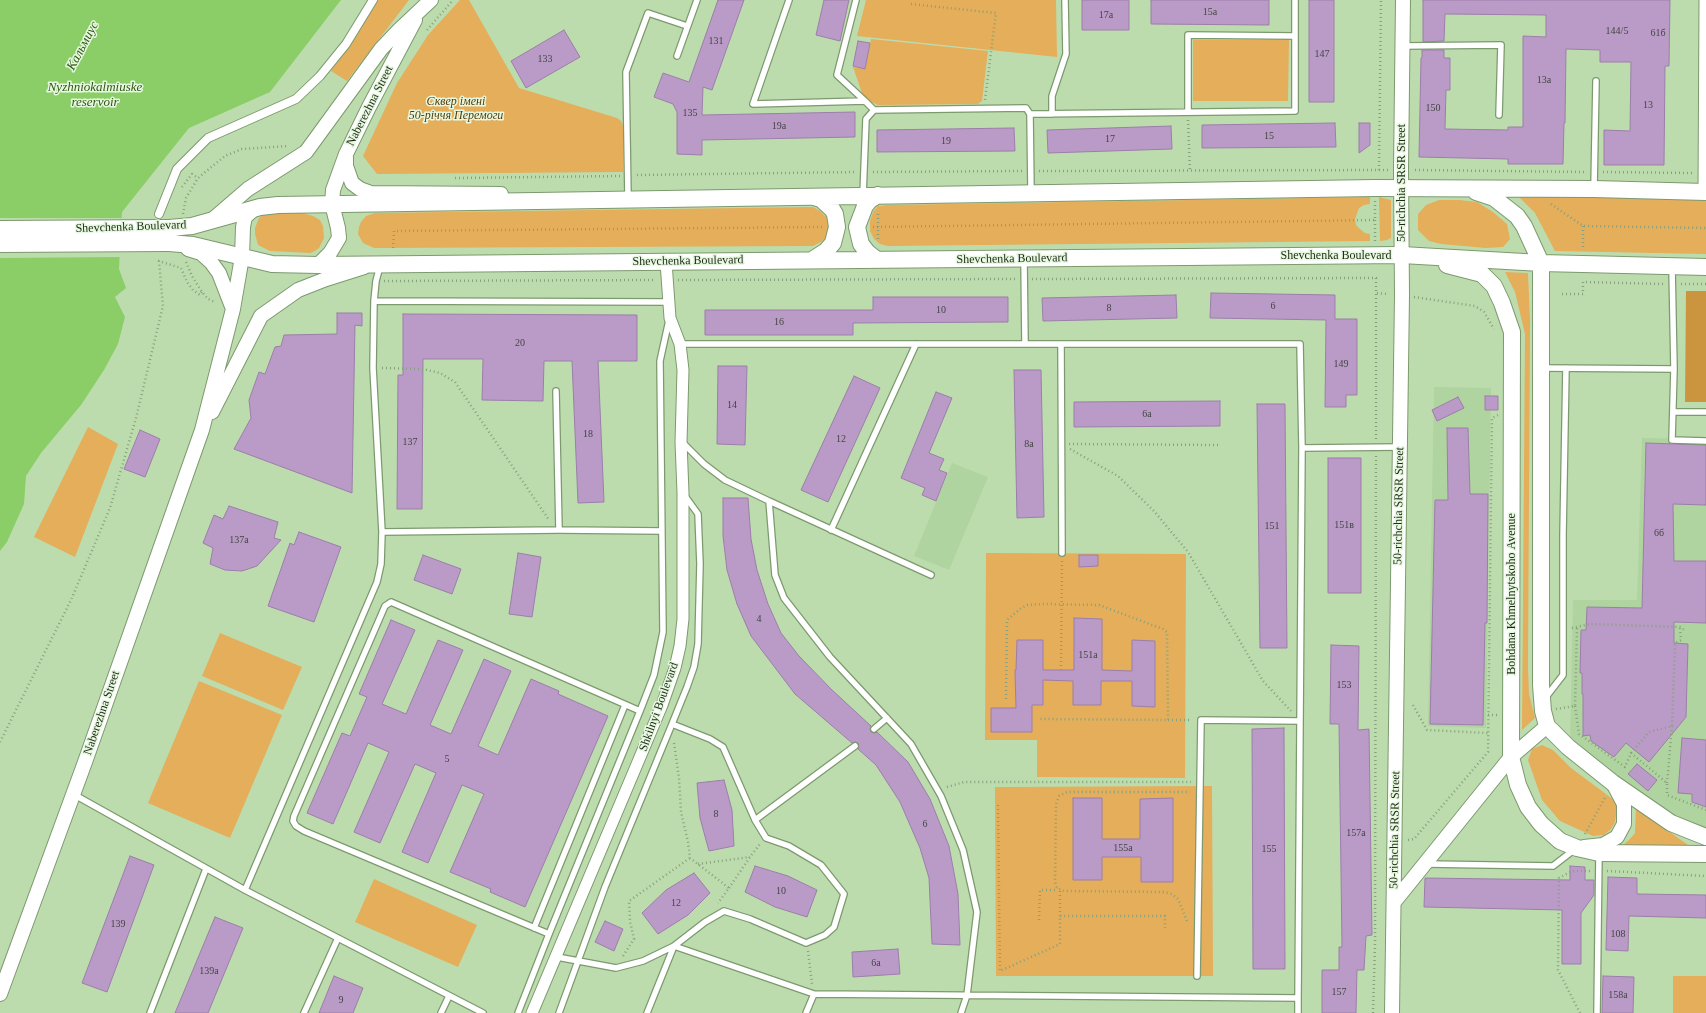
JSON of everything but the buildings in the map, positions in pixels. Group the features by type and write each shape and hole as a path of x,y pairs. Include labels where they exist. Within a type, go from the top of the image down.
{"main road":[{"name":"Shevchenka Boulevard","path":"0,244 169,235 192,226 260,207 332,204 813,197 873,201 1031,194 1401,188 1594,189 1705,192"},
{"path":"1464,189 1494,198 1517,216 1524,226 1542,263 1540,628 1542,702 1547,726 1568,747 1613,783 1671,823 1706,837"},
{"path":"812,260 826,251 833,243 837,227 835,214 832,209 821,199 813,197"},
{"path":"873,201 865,206 857,227 861,244 867,252 877,260"},
{"name":"Shevchenka Boulevard","path":"0,229 169,235 193,245 272,264 375,265 1402,255 1542,263 1706,267"},
{"name":"Bohdana Khmelnytskoho Avenue","path":"1402,255 1458,267 1482,274 1494,286 1502,303 1512,332 1511,757 1518,786 1528,807 1542,824 1560,840 1577,848 1599,852 1706,854"}],"street":[{"path":"159,214 178,169 208,138 296,99 320,76 346,44 373,0"},
{"name":"Naberezhna Street","path":"212,220 248,189 306,152 381,49 430,0"},
{"name":"50-richchia SRSR Street","path":"1392,1013 1402,295 1401,188 1403,0"},
{"path":"1705,0 1705,192"},
{"name":"Naberezhna Street","path":"332,204 333,190 346,154 420,11"},
{"path":"346,154 346,166 352,184 371,193 504,194 526,202"},
{"path":"318,265 330,253 339,238 332,204"},
{"path":"242,257 243,227 246,217 253,210 260,207"},
{"path":"169,235 201,253 211,262 219,273 233,309"},
{"name":"Naberezhna Street","path":"0,994 73,794 202,430 233,309 242,257"},
{"name":"Shkilnyi Boulevard","path":"532,1013 557,957 662,705 675,668 683,619 683,493 681,442 683,370 680,344 670,318 667,302 666,262"},
{"name":"Naberezhna Street","path":"202,430 261,316 298,290 326,279 375,265"},
{"path":"1394,902 1511,757 1547,726"},
{"path":"1577,848 1603,845 1617,837 1624,824 1624,804 1613,783"}],"lane":[{"path":"677,56 697,0"},
{"path":"789,0 753,104 865,101"},
{"path":"856,0 837,76 874,110 1026,108 1030,114 1031,194"},
{"path":"1052,114 1052,96 1066,54 1065,0"},
{"path":"1030,114 1295,111 1295,0"},
{"path":"628,200 626,72 648,13 687,26"},
{"path":"1188,112 1188,35 1295,36"},
{"path":"1403,46 1501,45 1499,115"},
{"path":"1594,189 1596,81"},
{"path":"873,201 866,119 874,110"},
{"path":"1024,258 1025,344"},
{"path":"245,890 377,582 381,564 382,532 373,368 374,301 376,281 375,265"},
{"path":"1672,267 1674,370 1672,440 1706,440"},
{"path":"374,301 667,302"},
{"path":"518,1013 654,675 663,632 660,360 670,318"},
{"path":"680,344 1300,344 1302,448 1298,1013"},
{"path":"832,530 916,344"},
{"path":"1061,344 1062,553"},
{"path":"1542,368 1674,370"},
{"path":"1542,702 1563,675 1566,368"},
{"path":"556,391 557,530"},
{"path":"1673,412 1706,412"},
{"path":"681,442 704,464 725,480 931,575"},
{"path":"1302,448 1400,447"},
{"path":"559,1013 606,887 694,667 698,644 700,564 698,514 683,493"},
{"path":"769,501 774,575 784,598 830,656 910,744 939,792 963,850 977,912 967,995 961,1013"},
{"path":"382,532 557,530 662,531"},
{"path":"549,934 304,831 296,826 293,821 294,816 385,606 391,602 640,711"},
{"path":"534,928 625,705"},
{"path":"874,729 887,718"},
{"path":"1197,976 1201,720 1300,721"},
{"path":"557,957 577,962 616,968 643,961 674,946 705,922 724,911 750,919 806,943 825,935 834,926 844,894 821,865 789,846 766,838 755,820 723,747 710,739 672,724"},
{"path":"755,820 855,746"},
{"path":"73,794 245,890 482,1013"},
{"path":"1425,864 1553,866 1577,848"},
{"path":"1597,1013 1599,852"},
{"path":"150,1013 206,869"},
{"path":"304,1013 338,938"},
{"path":"674,946 814,994 1298,998"},
{"path":"647,1013 674,946"},
{"path":"806,1013 814,994"},
{"path":"441,1013 448,996"}],"path":[{"path":"1379,170 1381,0"},
{"path":"911,4 996,13 984,108"},
{"path":"1188,112 1190,171"},
{"path":"182,216 186,198 191,188 205,171 224,156 242,149 290,146"},
{"path":"1375,197 1375,241"},
{"path":"873,201 878,227 878,239"},
{"path":"1548,202 1583,226 1706,228"},
{"path":"857,227 1375,220"},
{"path":"1583,226 1583,249"},
{"path":"393,248 394,231 837,227"},
{"path":"0,742 71,600 110,508 136,418 163,306 159,261 181,268 187,282 193,290 200,294 202,292"},
{"path":"393,281 1376,278 1376,944 1373,1013"},
{"path":"1562,294 1583,294 1583,282 1706,284"},
{"path":"1376,293 1402,295 1475,306 1484,312 1494,328 1496,335"},
{"path":"373,368 423,369 440,373 455,382 557,530"},
{"path":"1414,839 1488,752 1492,418 1501,414"},
{"path":"1062,444 1219,445"},
{"path":"1062,444 1118,476 1154,511 1188,552 1263,681 1300,721"},
{"path":"1061,670 1062,553"},
{"path":"1006,699 1007,620 1027,605 1099,605 1163,629 1167,632 1168,720"},
{"path":"1563,628 1578,628 1590,624 1680,627 1686,631"},
{"path":"1490,627 1511,627"},
{"path":"1680,627 1680,640 1675,643 1672,726 1667,794 1706,810"},
{"path":"1413,705 1427,730 1488,733"},
{"path":"1575,706 1578,734 1625,768"},
{"path":"1040,719 1185,720"},
{"path":"672,724 680,778 681,812 690,858 729,888"},
{"path":"1577,848 1613,783 1625,768 1631,754 1648,732 1672,726"},
{"path":"1631,754 1667,783"},
{"path":"939,792 956,783 964,782 1199,782"},
{"path":"998,805 1000,971 1060,944 1059,889 1055,882 1057,800 1062,794 1067,792 1199,792"},
{"path":"705,922 750,857 766,838"},
{"path":"698,864 750,857"},
{"path":"616,968 634,939 630,921 629,900 690,858"},
{"path":"1580,1013 1558,970 1559,878 1563,874 1572,870 1706,876"},
{"path":"1039,920 1040,890 1059,889 1064,892 1164,892 1172,894 1178,898 1185,912 1189,927"},
{"path":"1060,916 1165,916 1165,928"},
{"path":"806,943 814,994"}],"shaded area":[{"path":"1686,291 1706,291 1706,402 1685,402"},
{"path":"1434,387 1491,388 1486,728 1428,726"},
{"path":"1642,438 1706,439 1706,832 1675,823 1570,745 1573,600 1637,600"},
{"path":"952,463 988,477 949,570 914,556"}],"green space":[{"path":"377,0 409,0 347,81 331,71"},
{"name":"Сквер імені 50-річчя Перемоги","path":"460,0 469,0 519,88 617,118 621,121 623,126 623,172 377,174 363,156 397,83 428,35"},
{"path":"866,0 1056,0 1057,57 857,36"},
{"path":"871,39 988,51 982,101 978,104 878,105 871,102 862,93 853,67 865,69"},
{"path":"1193,40 1289,40 1288,101 1193,101"},
{"path":"1516,194 1706,198 1706,254 1555,251 1535,213"},
{"path":"1370,197 1370,204 1359,208 1355,219 1356,225 1360,229 1365,233 1370,234 1370,241 888,246 880,244 874,239 870,231 870,221 873,212 878,206 888,205"},
{"path":"1379,197 1391,200 1391,238 1380,241"},
{"path":"1439,200 1477,202 1493,212 1507,224 1510,239 1503,247 1486,248 1441,244 1429,241 1418,230 1418,214 1426,205"},
{"path":"813,207 827,218 829,226 827,237 813,246 374,248 363,243 358,234 361,222 366,216 375,213"},
{"path":"302,213 320,220 323,226 324,238 319,248 315,251 310,253 270,251 258,245 255,228 259,218 263,215"},
{"path":"1505,272 1528,273 1530,321 1528,667 1529,694 1535,718 1522,730 1525,334 1515,292"},
{"path":"88,427 118,444 75,557 34,537"},
{"path":"986,553 1186,554 1185,778 1037,777 1037,740 985,740"},
{"path":"220,633 302,667 283,710 202,676"},
{"path":"199,681 282,715 230,838 148,803"},
{"path":"1542,745 1553,750 1571,768 1614,800 1617,808 1615,822 1611,829 1604,835 1593,836 1560,821 1542,800 1528,760 1532,749"},
{"path":"1212,786 1213,976 996,976 995,787"},
{"path":"1636,808 1688,845 1690,848 1687,850 1623,845 1635,833"},
{"path":"374,879 477,925 458,967 355,922"},
{"path":"1673,976 1706,976 1706,1013 1673,1013"}],"water":[{"name":"Nyzhniokalmiuske reservoir","path":"0,0 341,0 270,92 189,128 122,212 119,269 126,288 115,297 125,317 118,344 104,370 81,405 41,453 26,476 24,504 7,542 0,551"}],"pier":[{"path":"0,218 124,218 121,257 0,258"}],"water label":[{"name":"Кальмиус","path":"83,46"}]}
